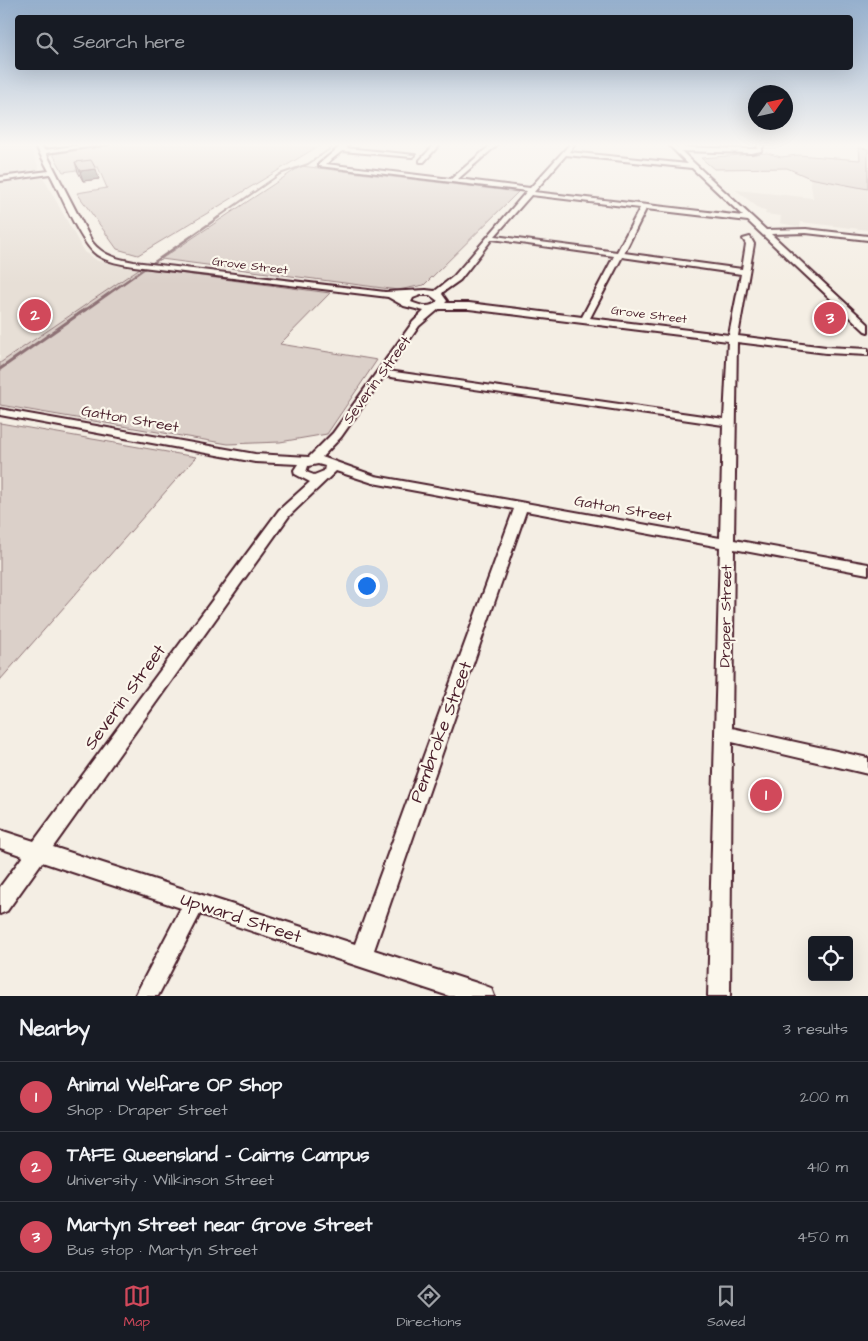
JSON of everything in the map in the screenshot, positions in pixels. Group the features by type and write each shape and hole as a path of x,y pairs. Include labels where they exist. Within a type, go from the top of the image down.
{"street":[{"name":"Grove Street","path":"63,190 92,247 99,254 112,259 385,295 416,294"},
{"path":"520,190 749,219"},
{"path":"718,190 865,327 868,334"},
{"name":"Severin Street","path":"416,294 444,283 459,273 531,192"},
{"path":"585,320 644,207"},
{"path":"763,232 806,231 868,238"},
{"path":"490,237 745,272"},
{"name":"Draper Street","path":"719,996 729,423 733,339 750,244 747,239"},
{"name":"Severin Street","path":"0,904 284,513 302,475 301,466 312,460 337,435 416,324 438,301 440,290 457,278 459,273"},
{"path":"409,305 406,298 416,294 438,301"},
{"name":"Grove Street","path":"385,295 422,308 438,301 733,339 826,350 868,352"},
{"name":"Severin Street","path":"409,305 415,313 416,324"},
{"name":"Grove Street","path":"826,350 868,359"},
{"path":"382,373 729,423"},
{"name":"Gatton Street","path":"0,412 255,458 323,460 331,465 373,479 868,570"},
{"name":"Severin Street","path":"284,513 330,472 337,435"},
{"name":"Gatton Street","path":"255,458 311,478 373,479"},
{"name":"Pembroke Street","path":"361,957 521,507"},
{"path":"724,733 868,766"},
{"name":"Upward Street","path":"0,839 482,996"},
{"path":"146,996 195,903"}],"shaded area":[{"path":"0,190 50,190 84,252 98,261 140,268 0,363"},
{"path":"92,190 245,190 138,255 117,249 77,193"},
{"path":"264,190 518,192 424,285 398,290 161,259"},
{"path":"737,190 741,190 813,198 812,190 868,190 868,230 801,222 800,227 780,223 781,216 765,214 766,211 761,210"},
{"path":"140,268 330,293 280,344 377,360 327,434 280,442 228,444 0,405 0,363"},
{"path":"0,423 196,457 0,680"}],"waterway":[{"path":"217,218 256,190"},
{"path":"153,263 219,217"},
{"path":"84,311 145,268"},
{"path":"0,369 86,309"}],"place":[{"name":"TAFE Queensland - Cairns Campus","path":"35,315"},
{"name":"Martyn Street near Grove Street","path":"830,318"},
{"name":"Animal Welfare OP Shop","path":"766,795"}]}
